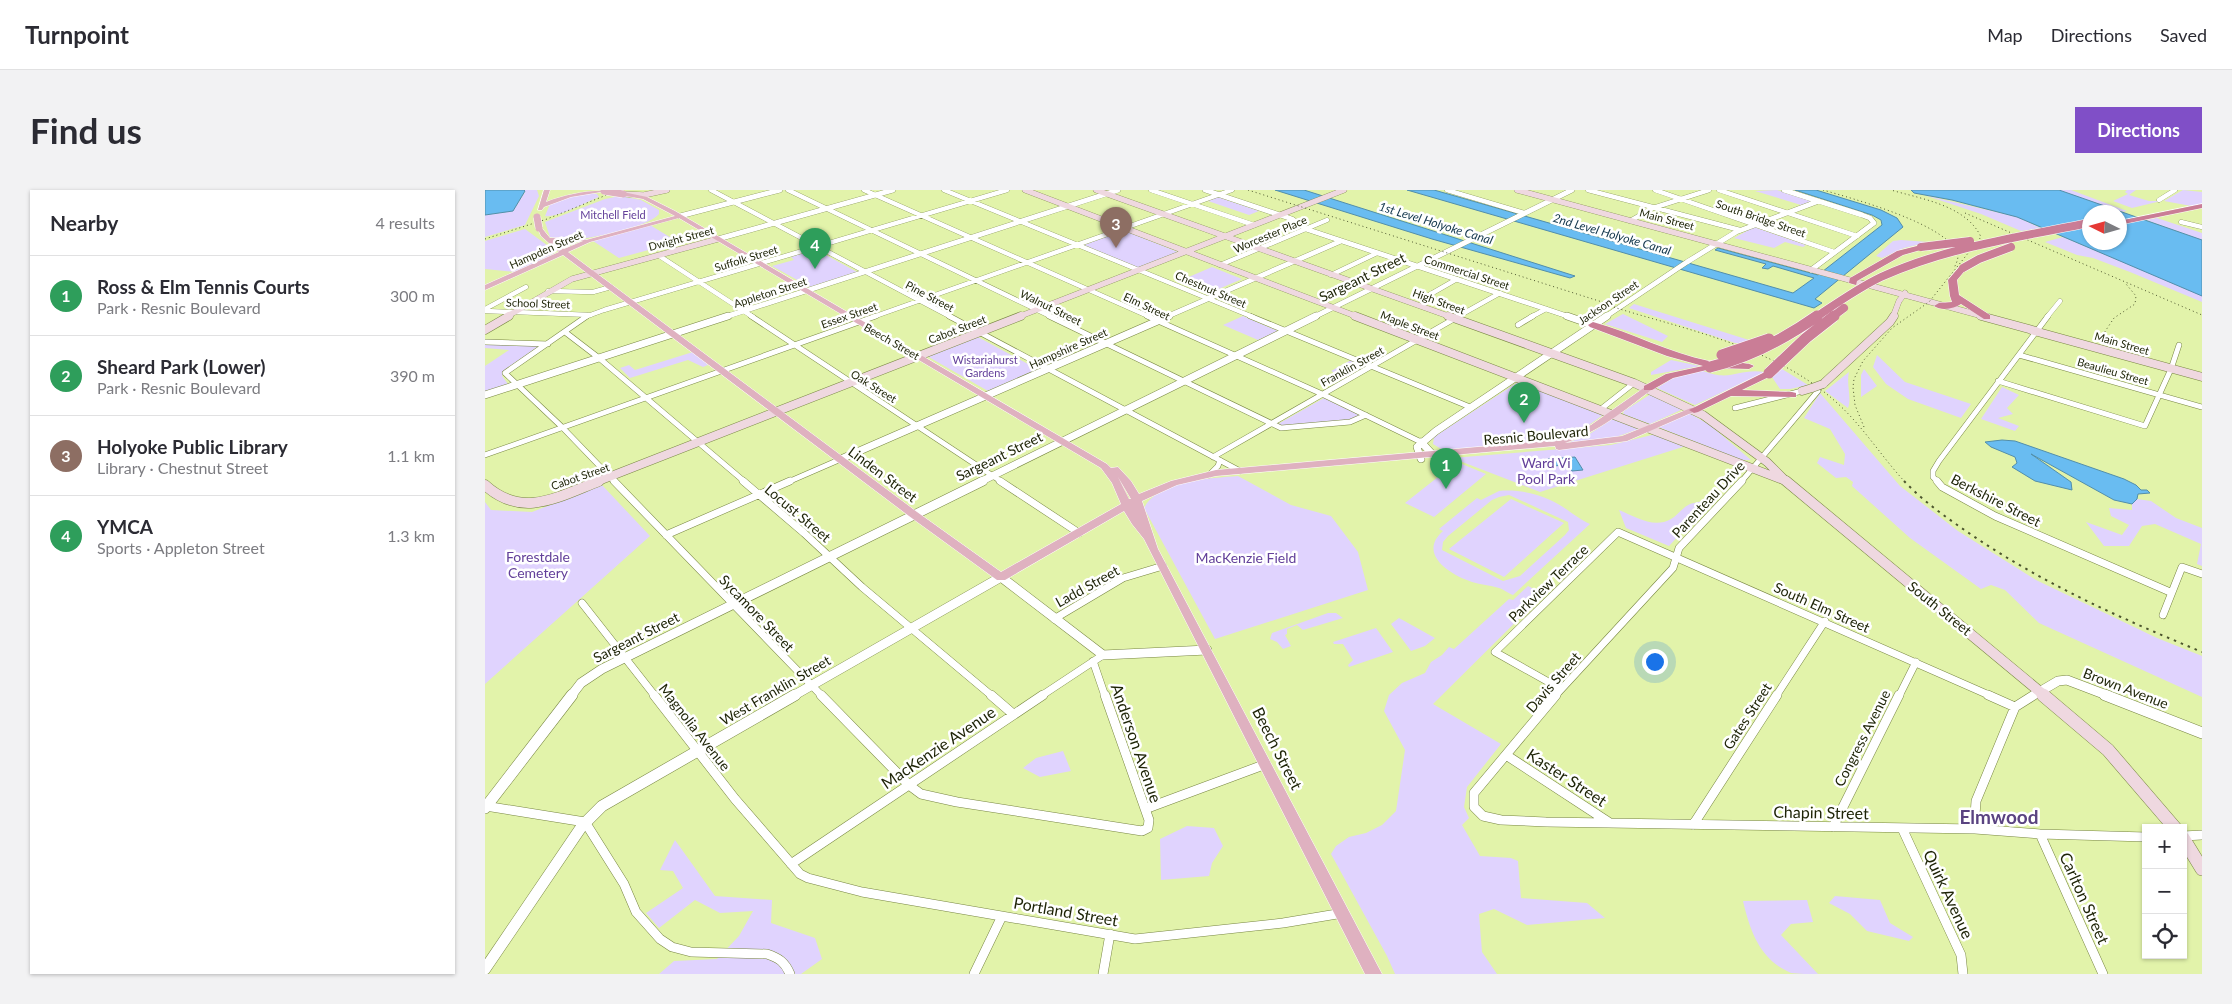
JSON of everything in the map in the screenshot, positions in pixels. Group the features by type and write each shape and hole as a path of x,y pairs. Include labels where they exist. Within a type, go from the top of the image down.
{"highway":[{"path":"2127,216 2202,202"},
{"path":"2127,221 2202,206"},
{"path":"1648,388 1669,376 1738,361 1758,354 1789,336 1854,292 1902,268 1941,255 2082,224"},
{"path":"1593,326 1706,363 1729,366 1759,363 1888,282 1925,267 1970,253 2082,230"},
{"path":"1848,280 1900,253 1921,247 2013,238"},
{"path":"1939,306 1952,306 1957,303 1951,288 1952,281 1963,268 1992,254 2044,238"},
{"path":"1954,296 1987,317"},
{"path":"1694,410 1769,373 1817,329 1847,306"},
{"path":"1593,326 1685,352 1722,355 1782,334 1821,313"},
{"path":"1727,394 1805,390"},
{"path":"1759,393 1769,400"}],"main road":[{"path":"541,206 547,190"},
{"name":"Beech Street","path":"541,206 570,194 601,190 645,198 681,216 1104,466 1116,470 1121,474 1137,500 1149,532 1149,538"},
{"path":"645,198 667,190"},
{"name":"Maple Street","path":"1025,190 1754,468 1767,469 1787,481"},
{"name":"High Street","path":"1095,190 1648,388 1694,410 1761,459"},
{"name":"Cabot Street","path":"485,485 495,496 508,502 541,501 563,495 1344,190"},
{"name":"Main Street","path":"1517,190 1904,295 1952,306 2202,377"},
{"path":"623,194 656,193"},
{"name":"Linden Street","path":"541,206 537,217 539,228 547,240 724,370 913,514 1001,577"},
{"path":"640,226 660,217 664,208"},
{"name":"Hampden Street","path":"485,288 604,235 681,216"},
{"path":"547,240 573,240 604,235"},
{"name":"Dwight Street","path":"485,330 572,279 718,238"},
{"path":"1805,390 1866,345 1893,318 1897,303 1904,295"},
{"name":"Main Street","path":"1904,295 2036,331"},
{"name":"Resnic Boulevard","path":"1434,455 1557,443 1578,437 1593,429 1648,388"},
{"name":"Resnic Boulevard","path":"1137,500 1174,483 1209,475 1240,471 1373,460 1386,462 1420,456 1609,442 1624,439 1694,410"},
{"name":"South Street","path":"1761,459 1779,472 1787,481 2108,750 2172,824"},
{"name":"Beech Street","path":"1104,466 1116,480 1127,506 1142,532 1149,538 1374,974"},
{"name":"West Franklin Street","path":"1001,577 1137,500"},
{"path":"2187,844 2202,869"}],"street":[{"name":"Pine Street","path":"711,190 1240,471"},
{"name":"Hampden Street","path":"681,216 780,190"},
{"name":"Walnut Street","path":"788,190 1035,311 1281,428 1350,422 1366,415"},
{"name":"Elm Street","path":"864,190 1322,394 1421,442"},
{"name":"Dwight Street","path":"718,238 893,190"},
{"name":"Chestnut Street","path":"944,190 1470,408"},
{"name":"Suffolk Street","path":"505,373 591,315 1007,190"},
{"name":"Appleton Street","path":"485,395 1118,190"},
{"path":"1151,190 1254,225"},
{"name":"Commercial Street","path":"1205,190 1292,219 1306,229 1593,326"},
{"name":"Essex Street","path":"485,455 1232,190"},
{"path":"1447,190 1522,214"},
{"name":"Sargeant Street","path":"485,807 581,683 623,658 1467,240 1572,190"},
{"path":"1588,190 1603,192 1655,208 1740,230"},
{"name":"South Bridge Street","path":"1655,190 1834,252"},
{"path":"1630,221 1655,208 1709,190"},
{"path":"1719,190 1857,236"},
{"path":"1783,190 1873,220 1874,223 1834,252 1815,271"},
{"path":"2159,200 2175,190"},
{"name":"Jackson Street","path":"1421,442 1715,244 1754,224 1819,201"},
{"name":"Hampden Street","path":"673,212 704,210"},
{"name":"Worcester Place","path":"1220,265 1327,220"},
{"path":"2181,222 2202,227"},
{"name":"Hampshire Street","path":"666,536 1341,241"},
{"path":"1331,275 1377,253"},
{"name":"Oak Street","path":"658,255 850,383 993,475 1079,534"},
{"path":"1429,295 1457,279"},
{"path":"548,292 593,292 611,287"},
{"path":"485,310 526,288"},
{"name":"Franklin Street","path":"1213,457 1500,293"},
{"name":"Berkshire Street","path":"2060,301 1939,461 1933,471 1933,477 1942,487 1995,516 2170,592"},
{"path":"1518,325 1546,309"},
{"name":"School Street","path":"485,310 591,315"},
{"name":"Locust Street","path":"565,332 599,358 1013,714"},
{"path":"485,342 548,344"},
{"path":"1998,381 2145,426 2171,369 2179,345"},
{"name":"Beaulieu Street","path":"2019,355 2202,407"},
{"name":"Sycamore Street","path":"505,373 519,384 524,392 562,427 731,604 909,785 921,794 957,802 1142,831"},
{"path":"1601,409 1634,383"},
{"path":"1735,408 1805,390"},
{"path":"1805,390 1809,400"},
{"path":"1805,390 1809,400"},
{"path":"1761,459 1809,400"},
{"path":"1420,456 1417,447 1421,442 1434,455"},
{"name":"Parenteau Drive","path":"1676,558 1679,548 1761,459"},
{"path":"1209,475 1218,466 1220,460"},
{"name":"South Elm Street","path":"1618,532 1825,621 2015,707"},
{"name":"Parkview Terrace","path":"1561,689 1495,652 1618,532"},
{"name":"Davis Street","path":"1496,819 1483,816 1474,807 1474,793 1561,689 1673,568 1676,558"},
{"name":"Ladd Street","path":"1054,619 1123,578 1163,566"},
{"path":"2163,615 2170,592 2182,567 2202,574"},
{"name":"Linden Street","path":"1001,577 1103,655"},
{"name":"West Franklin Street","path":"485,969 585,822 603,806 1001,577"},
{"name":"Magnolia Avenue","path":"582,603 697,751 791,864"},
{"name":"Gates Street","path":"1693,825 1825,621"},
{"path":"1103,655 1207,650"},
{"name":"MacKenzie Avenue","path":"791,864 1103,655"},
{"name":"Anderson Avenue","path":"1093,661 1149,820 1148,828 1142,831"},
{"name":"Congress Avenue","path":"1833,827 1916,662"},
{"name":"Brown Avenue","path":"2041,692 2058,681 2067,680 2202,733"},
{"path":"1980,830 1975,816 1976,801 2015,707 2041,692"},
{"name":"Kaster Street","path":"1506,755 1611,824"},
{"path":"1145,809 1266,764"},
{"path":"485,807 585,822 625,885 636,912 660,940 674,947 704,953 739,952 770,954 783,959 787,964 790,974"},
{"name":"Chapin Street","path":"1496,819 1611,824 1980,830 2142,837"},
{"name":"Quirk Avenue","path":"1902,828 1961,956 1963,974"},
{"name":"Carlton Street","path":"2040,834 2103,974"},
{"path":"2187,837 2202,835"},
{"name":"Portland Street","path":"791,864 800,874 821,883 1135,939 1159,938 1283,923 1343,913"},
{"path":"974,974 1002,916"},
{"path":"1103,974 1110,934"}],"green space":[{"path":"524,190 537,190 539,196 525,225 485,237 485,215 513,211 525,192"},
{"path":"1777,190 1813,201 1801,205 1755,191"},
{"path":"2059,190 2071,190 2111,205 2101,205"},
{"path":"2127,190 2136,190 2129,195 2149,201 2161,201 2132,208 2113,201 2128,194 2125,192"},
{"path":"2183,190 2202,192 2202,208 2164,201"},
{"path":"589,193 597,194 599,197 557,215 545,216 550,204 567,197"},
{"path":"1924,195 2017,217 2041,228 2021,231 1981,214"},
{"name":"Mitchell Field","path":"620,196 641,200 659,210 659,214 643,224 603,235 570,240 550,237 545,222 605,199"},
{"path":"1218,197 1259,211 1249,215 1208,201"},
{"path":"2157,218 2202,233 2202,240 2146,220"},
{"path":"650,225 678,242 619,258 593,241"},
{"path":"1754,227 1806,245 1803,247 1785,242 1774,248 1734,238"},
{"path":"525,229 555,251 553,254 516,272 485,269 485,241"},
{"path":"1123,230 1178,252 1137,268 1084,245"},
{"path":"2063,237 2082,245 2082,250 2094,250 2202,295 2202,302 2130,272 2093,258 2077,255 2045,242"},
{"path":"1893,241 1929,242 1904,248 1882,258 1876,256"},
{"path":"815,249 857,272 810,287 772,266 794,260 791,257"},
{"path":"1212,267 1242,279 1207,294 1177,282"},
{"path":"1634,304 1749,340 1735,343 1629,308"},
{"path":"1623,314 1668,336 1662,342 1605,324"},
{"path":"1243,316 1278,331 1258,340 1223,325"},
{"name":"Wistariahurst Gardens","path":"978,337 1039,370 988,391 927,356"},
{"path":"485,343 539,346 506,369 502,376 508,384 485,392 485,366 509,350 485,348"},
{"path":"693,352 708,365 703,367 688,360 630,378 620,368 629,365 635,370"},
{"path":"1877,355 1905,382 1971,404 1961,418 1908,399 1886,384 1873,367"},
{"path":"1351,360 1365,366 1344,377 1331,371"},
{"path":"1671,360 1700,366 1651,375 1651,372"},
{"path":"1782,369 1808,385 1780,389 1772,377"},
{"path":"1864,369 1877,386 1861,397 1861,375"},
{"path":"1701,370 1720,375 1755,371 1765,372 1695,405 1657,388 1675,377"},
{"path":"1849,372 1849,404 1848,408 1825,391"},
{"path":"1518,382 1603,415 1582,430 1545,441 1443,450 1433,444 1434,437"},
{"path":"2002,387 2019,395 2007,408 2013,414 1998,418 2019,426 2015,431 1981,419"},
{"path":"1820,393 1900,486 1958,531 2036,580 2157,638 2202,656 2202,697 2039,623 2005,590 1991,585 1981,589 1910,538 1852,486 1853,482 1846,477 1836,478 1817,463 1820,457 1844,465 1845,454 1830,429 1804,418"},
{"path":"1651,394 1681,410 1650,424 1623,414 1624,411"},
{"path":"1324,398 1361,415 1350,420 1283,426 1278,424"},
{"path":"1689,413 1710,425 1751,460 1741,460 1658,427"},
{"path":"1614,418 1639,429 1610,439 1567,443 1588,435"},
{"name":"Ward Vi Pool Park","path":"1656,434 1686,446 1540,492 1452,458 1611,445"},
{"path":"1457,462 1486,474 1434,517 1405,503"},
{"name":"MacKenzie Field","path":"1238,476 1291,505 1331,516 1358,552 1368,590 1215,639 1144,508 1160,492 1172,487 1200,480"},
{"name":"Forestdale Cemetery","path":"602,485 650,536 485,684 485,502 491,510 532,512"},
{"path":"1499,491 1533,494 1556,503 1590,524 1513,595 1492,586 1463,579 1446,569 1435,555 1433,548 1443,531 1439,529 1477,498 1481,500","holes":["1509,495 1568,522 1569,530 1565,535 1520,576 1503,581 1442,550 1443,542 1448,536 1492,500 1499,497"]},
{"path":"1511,499 1564,523 1504,577 1449,549"},
{"path":"1713,499 1669,546 1626,528 1619,510 1638,519 1658,523 1671,519 1690,504"},
{"path":"2137,499 2151,501 2176,518 2202,528 2202,566 2197,564 2201,544 2155,524 2142,526 2129,546 2104,546 2086,522 2122,535 2129,525 2111,516 2109,508 2132,510 2132,504"},
{"path":"1528,586 1544,594 1433,704 1501,744 1467,787 1464,807 1469,818 1462,825 1480,856 1511,858 1518,861 1521,898 1587,903 1605,918 1527,925 1494,909 1479,914 1482,952 1497,974 1395,974 1331,854 1336,846 1349,837 1366,833 1382,825 1396,811 1405,750 1384,711 1389,695 1402,683 1425,673 1431,662 1442,655 1449,647 1454,649 1509,599 1513,600"},
{"path":"1328,613 1336,613 1343,618 1303,630 1297,625 1287,629 1287,634 1285,635 1291,646 1283,649 1277,642 1270,639 1272,633"},
{"path":"1399,618 1435,638 1425,646 1411,651 1391,624"},
{"path":"1376,628 1393,652 1349,667 1348,665 1353,660 1343,644 1334,644 1333,642"},
{"path":"1063,751 1071,771 1040,777 1023,768 1036,758"},
{"path":"1187,826 1214,828 1223,846 1212,863 1209,876 1161,880 1160,839"},
{"path":"675,840 715,896 772,900 771,923 815,938 822,959 801,974 659,974 674,961 717,959 739,936 753,911 720,913 695,900 659,928 646,913 683,888 673,871 660,870"},
{"path":"1835,896 1880,900 1890,923 1913,937 1909,941 1867,931 1850,914 1829,903"},
{"path":"1807,900 1813,922 1791,924 1781,935 1818,974 1791,973 1771,960 1753,934 1743,901"}],"water":[{"path":"485,190 525,191 513,211 485,215"},
{"path":"1275,190 1304,190 1575,276 1570,278 1432,239"},
{"path":"1407,190 1434,190 1793,293 1814,278 1773,266 1768,269 1762,268 1766,264 1715,250 1718,248 1818,275 1882,225 1881,220 1872,215 1795,190 1816,190 1881,210 1897,218 1903,227 1815,299 1822,303 1814,308"},
{"path":"1911,190 2059,190 2102,205 2082,205 2082,245 2017,217 1952,200 1914,193"},
{"path":"2127,214 2202,240 2202,296 2094,250 2127,250"},
{"path":"2015,441 2124,479 2141,490 2147,490 2150,493 2138,494 2137,499 2132,504 2114,500 2031,454 2071,482 2072,490 2035,481 2012,467 2017,463 2015,457 1991,447 1985,442"},
{"path":"1575,457 1583,470 1572,471 1568,465 1552,466 1548,459"}],"railway":[{"path":"485,239 547,219 619,190"},
{"path":"1248,190 1618,307"},
{"path":"1823,190 1895,213 1932,230 1947,240 1956,250 1958,257 1954,268"},
{"path":"1864,427 1855,405 1853,387 1854,379 1863,361 1892,328 1929,302 1981,237 1974,226 1954,210 1929,200 1891,190"},
{"path":"1965,213 2202,315"},
{"path":"2098,342 2114,318 2135,304 2136,296 2126,284"},
{"path":"1610,306 1699,332 1757,353 1812,383 1845,411 1905,482"},
{"path":"1905,482 1950,520 2022,567 2081,598 2202,652"}],"place":[{"name":"Holyoke Public Library","path":"1116,248"},
{"name":"YMCA","path":"815,269"},
{"name":"Sheard Park (Lower)","path":"1524,423"},
{"name":"Ross & Elm Tennis Courts","path":"1446,489"}],"district":[{"name":"Elmwood","path":"1999,816"}],"water label":[{"name":"1st Level Holyoke Canal","path":"1436,223"},
{"name":"2nd Level Holyoke Canal","path":"1612,234"}]}
